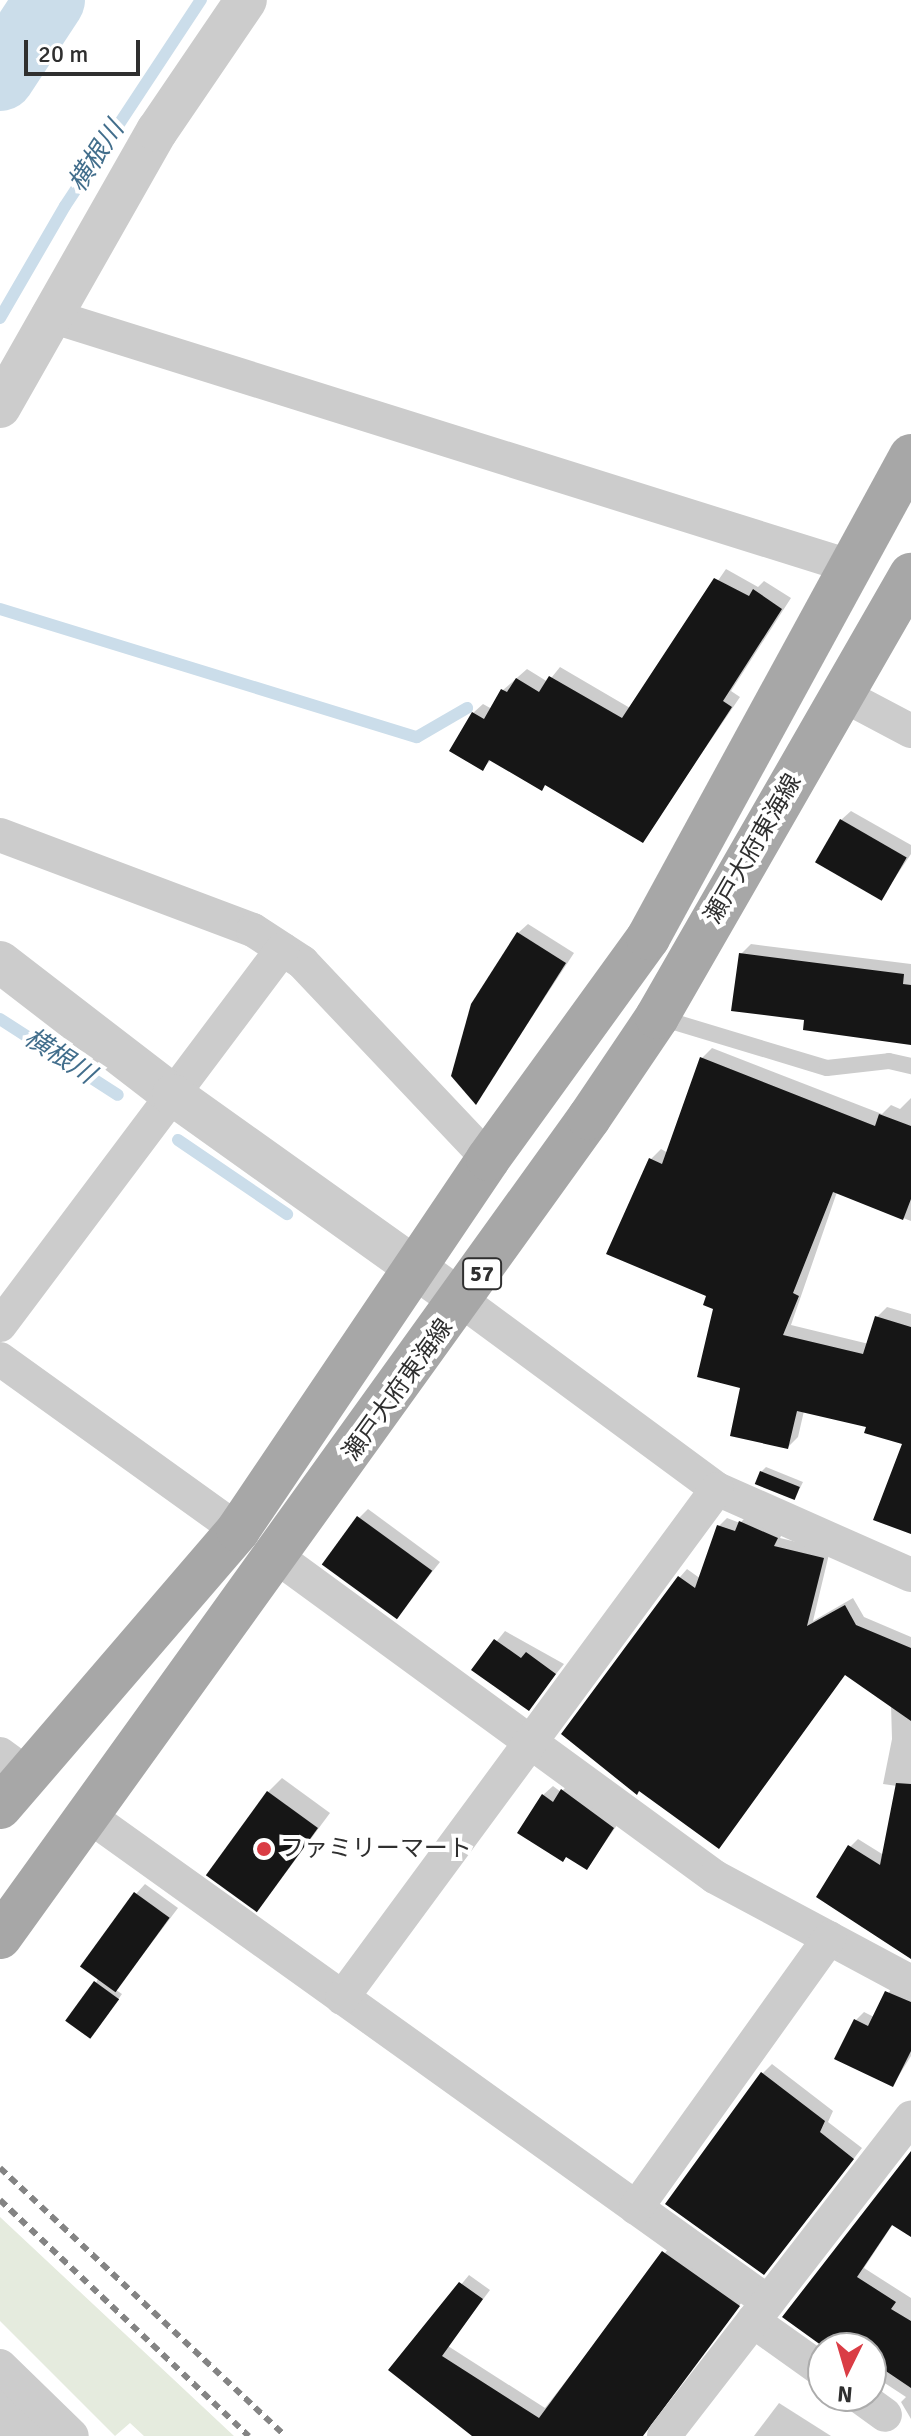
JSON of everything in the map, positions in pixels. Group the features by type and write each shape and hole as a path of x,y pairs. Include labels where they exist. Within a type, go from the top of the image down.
{"main road":[{"name":"瀬戸大府東海線","path":"0,1807 15,1764 238,1530 488,1159 648,938 911,456"},
{"name":"瀬戸大府東海線","path":"0,1937 462,1301 657,1017 911,575"}],"street":[{"path":"0,407 48,315 157,131 246,0"},
{"path":"48,315 852,567"},
{"path":"841,694 911,731"},
{"path":"0,835 253,930 302,962 488,1159"},
{"path":"0,1325 282,949"},
{"path":"0,962 173,1095 462,1301 717,1489 911,1575"},
{"path":"0,1359 238,1530"},
{"path":"342,1998 717,1489"},
{"path":"277,1557 715,1877 911,1982"},
{"path":"89,1816 636,2208 760,2312 807,2356"},
{"path":"636,2208 829,1938"},
{"path":"664,2436 911,2118"},
{"path":"0,2366 72,2436"}],"lane":[{"path":"657,1017 827,1068 889,1061 911,1066"}],"shaded area":[{"path":"0,2217 234,2436 144,2436 130,2423 115,2436 0,2321"}],"building":[{"path":"714,578 749,596 753,589 782,609 723,701 732,707 643,843 545,785 542,791 489,760 483,771 449,751 472,712 484,719 501,689 507,692 516,678 539,692 549,676 622,718"},
{"path":"840,819 907,858 882,901 815,862"},
{"path":"517,932 566,963 476,1105 451,1076 471,1004"},
{"path":"739,953 904,974 903,984 911,985 911,1045 803,1030 804,1020 731,1011"},
{"path":"700,1057 875,1126 879,1114 911,1126 911,1199 903,1220 833,1192 793,1293 799,1296 783,1335 863,1354 875,1316 911,1327 911,1534 873,1520 902,1444 864,1433 866,1427 797,1411 788,1449 730,1436 740,1388 697,1377 713,1309 703,1305 706,1296 606,1254 649,1158 662,1164"},
{"path":"760,1471 800,1487 795,1500 755,1484"},
{"path":"357,1516 432,1571 397,1619 322,1565"},
{"path":"739,1521 778,1538 774,1546 824,1558 807,1626 845,1605 856,1625 911,1648 911,1721 845,1675 719,1849 639,1791 637,1795 561,1734 678,1576 695,1588 717,1525 735,1531"},
{"path":"494,1639 521,1658 526,1652 556,1674 529,1711 471,1670"},
{"path":"896,1783 911,1784 911,1959 816,1897 848,1845 880,1865"},
{"path":"561,1789 614,1828 587,1870 566,1857 563,1862 517,1833 542,1794 553,1802"},
{"path":"267,1791 318,1828 257,1912 206,1875"},
{"path":"134,1892 170,1918 116,1992 80,1966"},
{"path":"94,1981 119,1999 90,2039 65,2021"},
{"path":"885,1991 911,2002 911,2051 893,2087 834,2059 854,2019 868,2026"},
{"path":"761,2072 825,2121 820,2132 854,2159 764,2275 665,2204"},
{"path":"911,2151 911,2237 892,2225 857,2277 896,2302 891,2309 911,2321 911,2388 887,2372 887,2332 807,2332 807,2335 782,2317"},
{"path":"662,2251 740,2306 643,2436 472,2436 388,2370 459,2282 483,2299 442,2356 539,2418"}],"waterway":[{"path":"0,76 50,0"},
{"name":"横根川","path":"0,318 65,206 201,0"},
{"path":"0,609 417,737 467,708"},
{"name":"横根川","path":"0,1019 118,1095"},
{"name":"横根川","path":"178,1140 287,1214"}],"railway":[{"path":"0,2168 285,2436"},
{"path":"0,2200 249,2436"}],"place":[{"name":"ファミリーマート","path":"264,1849"}]}
